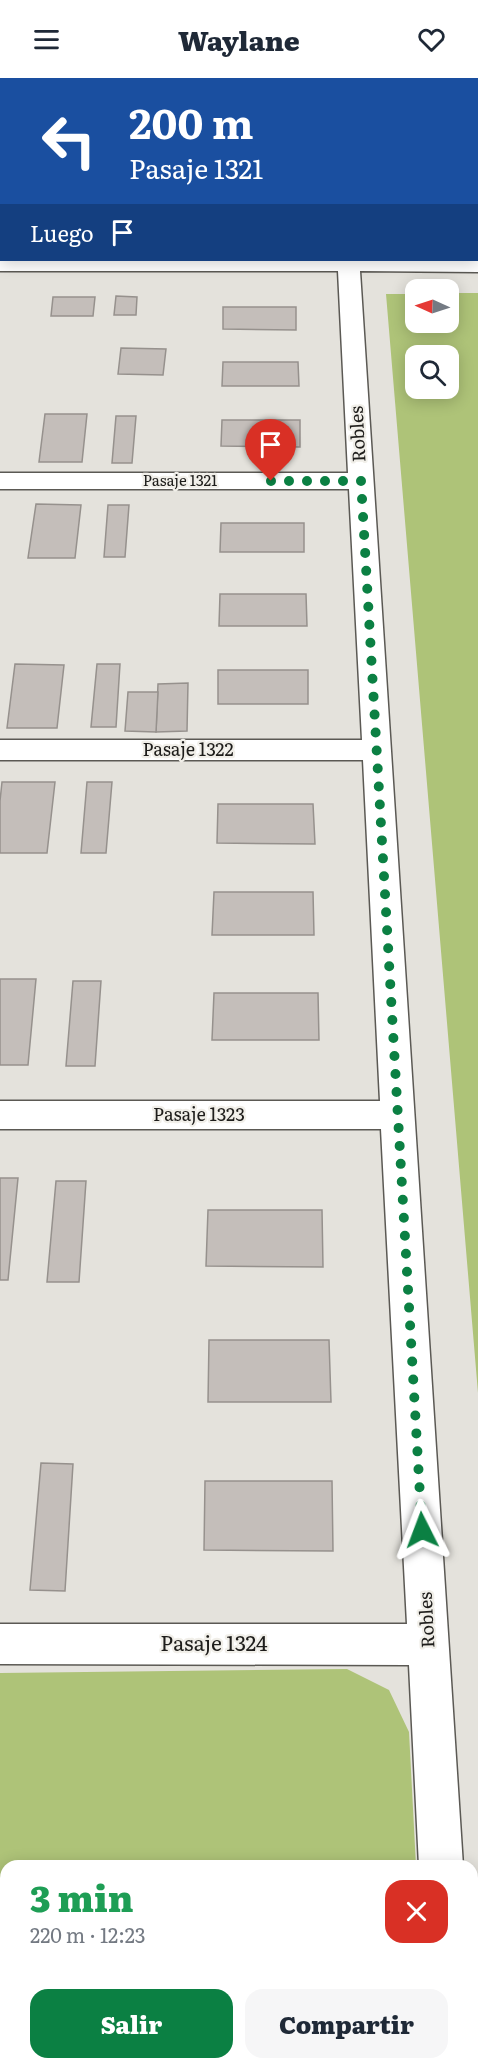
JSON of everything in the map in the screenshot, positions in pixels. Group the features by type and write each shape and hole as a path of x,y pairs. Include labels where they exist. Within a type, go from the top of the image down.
{"street":[{"path":"0,264 348,262 478,265"},
{"name":"Robles","path":"348,262 441,1860"},
{"name":"Pasaje 1321","path":"0,481 361,481"},
{"name":"Pasaje 1322","path":"0,750 377,750"},
{"name":"Pasaje 1323","path":"0,1115 398,1115"},
{"name":"Pasaje 1324","path":"0,1644 428,1645"}],"green space":[{"path":"459,293 478,293 478,1393 386,294 405,294 405,333 459,333"},
{"path":"347,1669 389,1690 409,1732 416,1860 0,1860 0,1673"}],"building":[{"path":"116,296 137,297 136,315 114,315"},
{"path":"53,297 95,297 93,316 51,316"},
{"path":"223,307 296,307 296,330 223,329"},
{"path":"121,348 166,349 163,375 118,374"},
{"path":"223,362 298,362 299,386 222,386"},
{"path":"45,414 87,414 82,462 39,462"},
{"path":"116,416 136,416 132,463 112,463"},
{"path":"222,420 300,420 300,447 221,446"},
{"path":"36,504 81,505 75,558 28,558"},
{"path":"108,505 129,505 125,557 104,557"},
{"path":"221,523 304,523 304,552 220,552"},
{"path":"220,594 306,594 307,626 219,626"},
{"path":"15,664 64,665 57,728 7,728"},
{"path":"97,664 120,664 116,727 91,727"},
{"path":"218,670 308,670 308,704 218,704"},
{"path":"188,683 187,731 156,732 158,684"},
{"path":"128,692 158,692 156,732 125,731"},
{"path":"2,782 55,782 47,853 0,853"},
{"path":"87,782 112,782 106,853 81,853"},
{"path":"218,804 313,804 315,844 217,843"},
{"path":"214,892 313,892 314,935 212,935"},
{"path":"0,979 36,979 28,1065 0,1065"},
{"path":"73,981 101,981 95,1066 66,1066"},
{"path":"214,993 318,993 319,1040 212,1040"},
{"path":"0,1178 18,1178 8,1280 0,1280"},
{"path":"56,1181 86,1181 79,1282 47,1282"},
{"path":"208,1210 322,1210 323,1267 206,1266"},
{"path":"209,1340 329,1340 331,1402 208,1402"},
{"path":"41,1463 73,1464 65,1591 30,1590"},
{"path":"205,1481 332,1481 333,1551 204,1550"}],"route":[{"path":"271,481 361,481 422,1530"}]}
